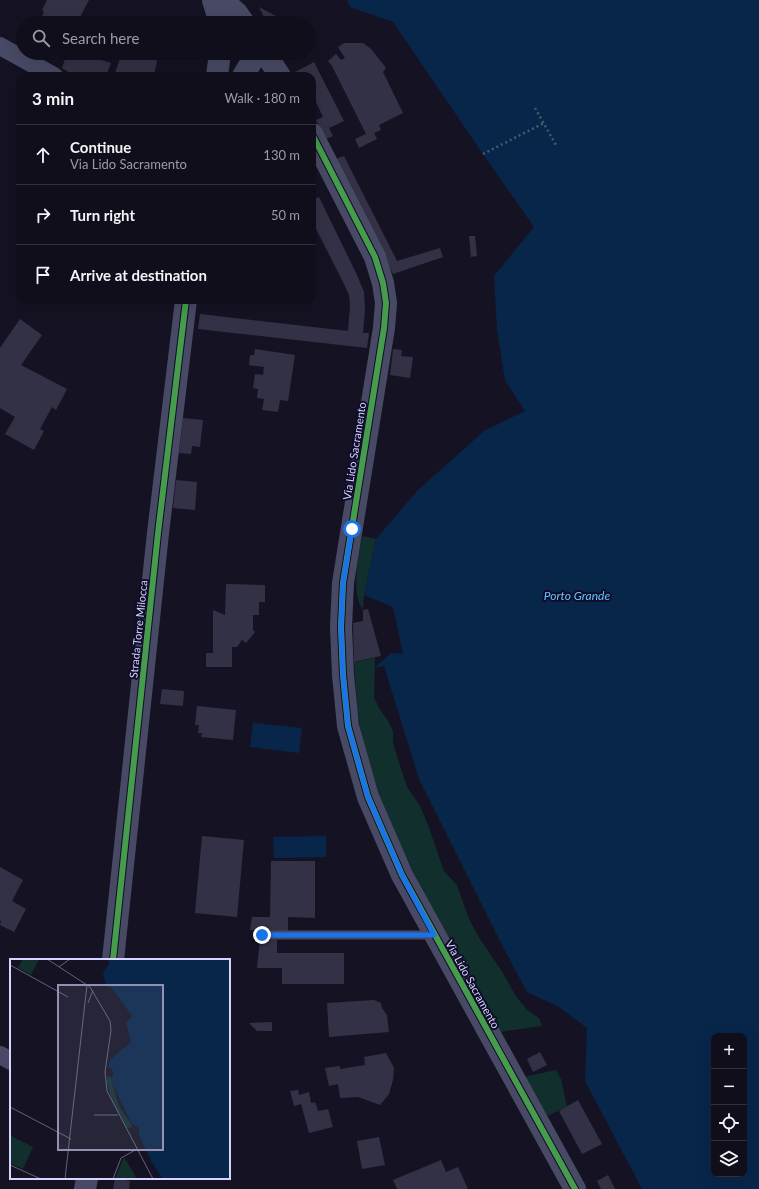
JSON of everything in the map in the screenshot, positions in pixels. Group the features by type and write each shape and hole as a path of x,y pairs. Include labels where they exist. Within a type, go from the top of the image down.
{"street":[{"path":"213,0 218,16"},
{"path":"222,0 239,16"},
{"path":"0,46 16,55"},
{"path":"25,60 47,72"},
{"path":"245,72 252,60"},
{"path":"270,60 277,72"},
{"name":"Via Lido Sacramento","path":"316,142 375,257 383,283 386,303 384,328 343,583 341,627 343,675 348,726 368,797 402,875 570,1187"},
{"name":"Strada Torre Milocca","path":"113,959 157,541 185,304"},
{"path":"0,1055 10,1060"},
{"path":"85,1189 87,1179"}],"lane":[{"path":"262,935 434,935"}],"path":[{"path":"535,108 556,145"},
{"path":"483,154 544,122"}],"green space":[{"path":"363,536 376,539 364,595 363,610 358,599 356,584 358,559"},
{"path":"375,658 374,697 393,731 393,743 407,787 420,806 444,871 457,885 469,919 478,936 501,970 516,996 527,1010 539,1018 542,1026 500,1032 460,956 424,894 391,826 379,799 362,740 357,706 354,662"},
{"path":"556,1070 561,1079 567,1107 547,1116 524,1077"}],"water":[{"name":"Porto Grande","path":"347,0 759,0 759,1189 642,1189 585,1081 587,1028 559,1007 527,992 419,779 384,666 374,668 391,653 403,654 393,607 364,595 376,539 418,490 484,431 525,411 505,380 497,330 494,276 534,227 393,22 350,7"},
{"path":"253,723 302,728 299,753 250,747"},
{"path":"326,836 326,857 274,858 273,837"}],"building":[{"path":"47,0 89,0 81,16 42,16 44,12 42,10"},
{"path":"259,7 276,16 264,16"},
{"path":"344,43 363,43 371,49 386,68 383,72 403,113 379,125 381,130 374,133 377,139 359,148 355,139 366,134 332,66 328,61 336,54 341,60 345,58 338,47"},
{"path":"65,60 101,60 111,63 108,72 68,72 62,68"},
{"path":"120,60 156,60 157,62 155,72 115,72"},
{"path":"314,62 344,121 329,128 333,136 326,139 316,120 323,117 316,102 316,72 295,72"},
{"path":"344,156 397,261 440,248 443,257 393,274 336,159"},
{"path":"319,197 364,292 365,310 363,333 369,333 367,348 198,329 200,314 348,331 350,306 349,295 316,229 316,198"},
{"path":"469,236 475,236 477,256 471,257"},
{"path":"20,319 42,335 21,365 67,389 56,410 52,407 40,429 44,431 34,450 5,434 15,417 0,408 0,348"},
{"path":"255,349 295,355 288,401 280,400 278,412 262,410 264,399 257,398 258,389 253,388 255,374 263,375 264,367 249,365 250,355 254,355"},
{"path":"393,349 402,350 401,356 413,357 410,378 390,375"},
{"path":"183,418 203,420 200,447 192,446 191,454 179,453"},
{"path":"176,480 197,482 195,510 173,508"},
{"path":"226,584 265,585 265,602 259,602 259,615 253,615 253,630 255,632 246,643 242,640 237,647 232,647 232,667 206,667 206,653 213,653 213,610 225,615"},
{"path":"368,609 381,656 354,662 353,623 363,621 363,610"},
{"path":"162,689 184,691 183,706 160,704"},
{"path":"197,706 236,710 233,740 201,737 202,733 198,733 199,725 195,725"},
{"path":"202,836 244,840 237,917 195,913"},
{"path":"271,861 315,861 315,918 288,917 288,931 250,930 252,917 270,917"},
{"path":"0,867 23,880 12,901 26,909 14,932 0,925"},
{"path":"260,939 277,940 277,953 344,953 344,984 282,984 282,968 257,968"},
{"path":"374,1000 381,1003 382,1008 387,1015 389,1032 329,1037 327,1003"},
{"path":"272,1022 272,1031 257,1031 249,1023"},
{"path":"540,1052 547,1065 533,1072 527,1059"},
{"path":"386,1053 394,1068 393,1080 389,1094 380,1105 358,1097 340,1098 338,1084 329,1086 325,1068 340,1066 340,1069 365,1065 364,1057"},
{"path":"298,1090 299,1095 309,1092 311,1103 315,1102 318,1111 328,1109 333,1127 309,1133 301,1104 294,1106 290,1091"},
{"path":"578,1100 602,1144 582,1154 559,1111"},
{"path":"379,1137 385,1165 362,1169 357,1141"},
{"path":"441,1160 446,1172 458,1167 468,1189 397,1189 393,1180"},
{"path":"608,1175 615,1189 601,1189 597,1181"},
{"path":"115,1179 130,1181 129,1189 113,1189"}],"cycle path":[{"path":"316,142 375,257 383,283 386,303 384,328 343,583 341,627 343,675 348,726 368,797 402,875 575,1189"},
{"path":"113,959 158,533 186,304"}],"route":[{"path":"262,935 434,935 402,875 368,797 348,726 343,675 341,627 343,583 352,529"}]}
